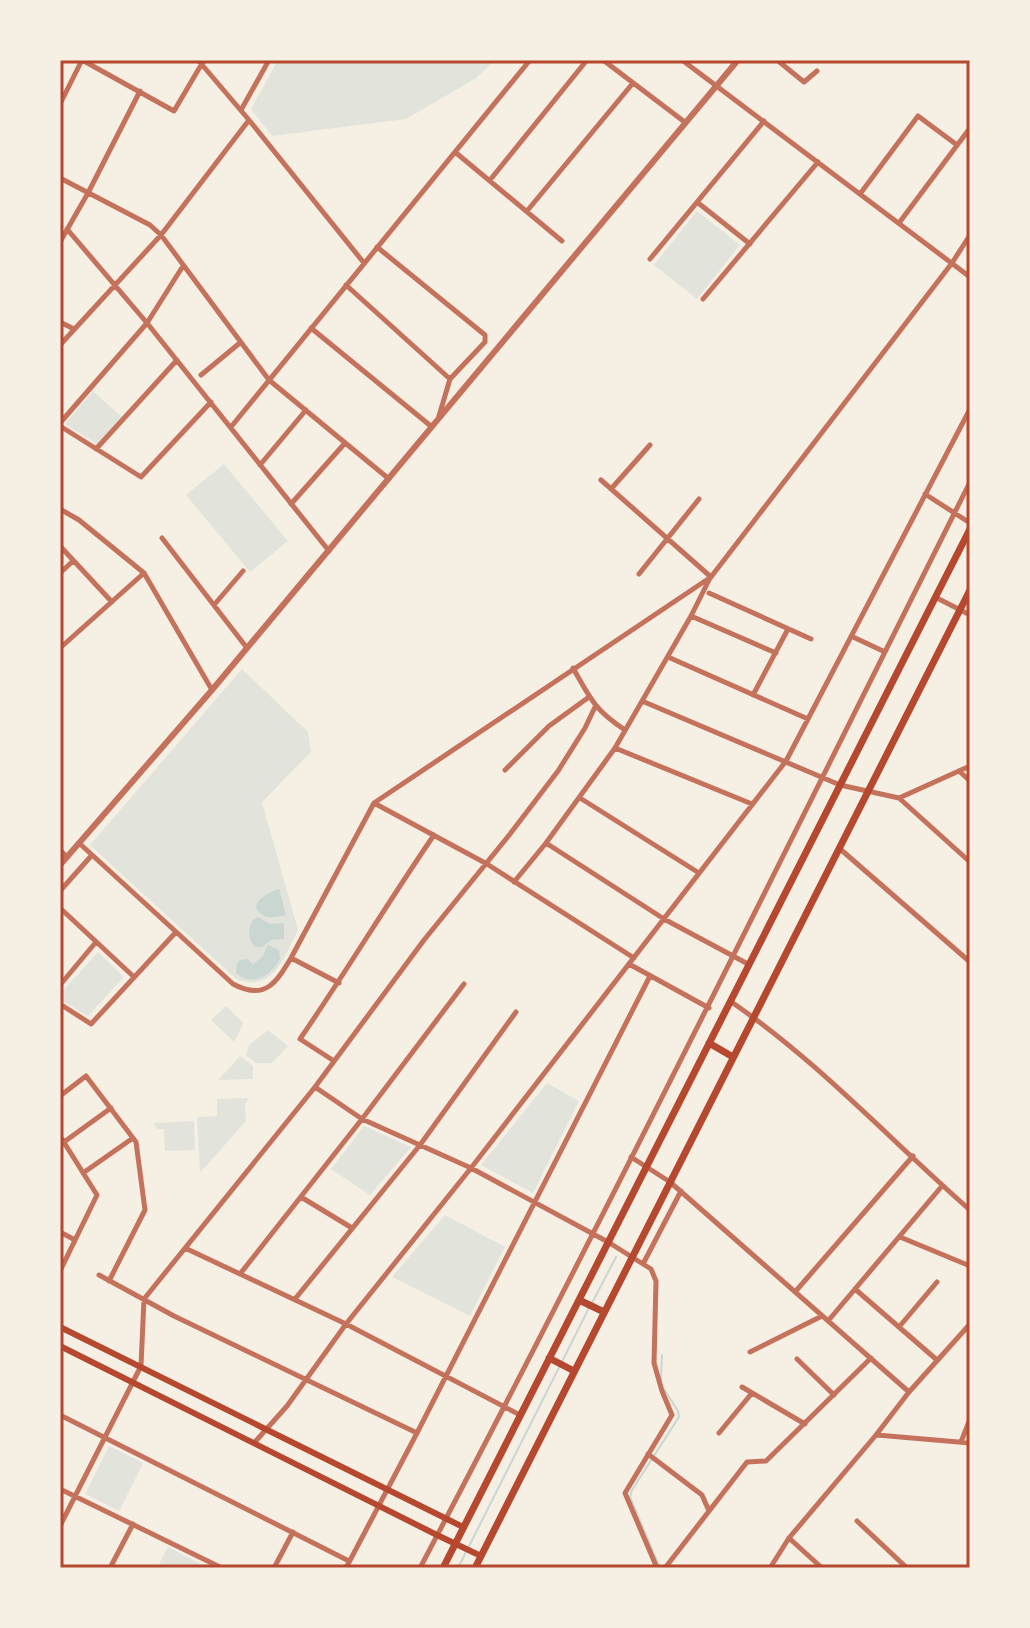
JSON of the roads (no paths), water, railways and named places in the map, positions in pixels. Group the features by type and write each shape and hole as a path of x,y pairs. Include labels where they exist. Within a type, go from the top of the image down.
{"main road":[{"path":"443,1568 970,526"},
{"path":"475,1568 970,590"},
{"path":"709,1043 733,1057"},
{"path":"579,1300 604,1312"},
{"path":"60,1327 463,1527"},
{"path":"60,1346 481,1556"},
{"path":"549,1358 574,1371"}],"street":[{"path":"60,104 82,60 174,111 202,61 364,263"},
{"path":"241,110 269,60"},
{"path":"231,427 530,60"},
{"path":"490,180 587,60"},
{"path":"603,60 686,123"},
{"path":"682,60 970,277"},
{"path":"60,865 212,690 738,60"},
{"path":"777,60 804,82 817,71"},
{"path":"527,211 633,83"},
{"path":"60,242 140,91"},
{"path":"860,194 918,116 957,145"},
{"path":"60,345 161,235 249,120"},
{"path":"650,259 764,121"},
{"path":"899,223 970,128"},
{"path":"455,152 562,241"},
{"path":"703,299 818,162"},
{"path":"60,178 150,225 161,235 269,380 389,479"},
{"path":"697,202 750,244"},
{"path":"67,229 147,323 329,551"},
{"path":"514,882 615,748 711,577 952,263 970,235"},
{"path":"377,247 485,335 485,342 450,379 434,424"},
{"path":"183,266 147,323 60,424 141,477 211,402"},
{"path":"346,285 450,379"},
{"path":"60,322 74,329"},
{"path":"311,328 434,424"},
{"path":"201,375 241,342"},
{"path":"96,449 177,360"},
{"path":"254,1443 308,1379 346,1324 471,1168 786,761 970,409"},
{"path":"260,465 306,410"},
{"path":"291,504 345,443"},
{"path":"611,489 650,445"},
{"path":"601,480 711,577"},
{"path":"420,1568 709,1008 970,482"},
{"path":"925,494 970,526"},
{"path":"639,574 699,499"},
{"path":"60,509 79,520 144,573 212,690"},
{"path":"162,538 247,648"},
{"path":"60,546 112,602"},
{"path":"60,573 73,561"},
{"path":"214,605 243,571"},
{"path":"60,648 144,573"},
{"path":"79,843 233,984 255,992 266,989 278,979 291,958 374,803 711,577"},
{"path":"709,593 811,639"},
{"path":"935,597 970,615"},
{"path":"691,616 776,653"},
{"path":"753,695 788,629"},
{"path":"851,636 885,652"},
{"path":"668,657 808,719"},
{"path":"573,668 595,707 625,730"},
{"path":"505,770 549,726 589,697"},
{"path":"642,701 840,785 899,798 970,862"},
{"path":"60,1526 141,1366 144,1299 315,1087 424,940 558,771 595,707"},
{"path":"615,748 752,804"},
{"path":"899,798 970,766"},
{"path":"959,771 970,781"},
{"path":"580,798 699,873"},
{"path":"374,803 487,864 634,958"},
{"path":"334,1061 300,1039 434,835"},
{"path":"546,843 664,919 748,964"},
{"path":"839,848 970,962"},
{"path":"60,850 67,857"},
{"path":"60,891 92,855"},
{"path":"60,908 134,977"},
{"path":"60,1004 91,1024 176,932"},
{"path":"60,985 96,942"},
{"path":"291,958 339,983"},
{"path":"629,964 709,1008"},
{"path":"346,1568 650,976"},
{"path":"240,1274 464,984"},
{"path":"730,1001 809,1063 970,1210"},
{"path":"295,1299 420,1145 516,1012"},
{"path":"60,1096 86,1076 136,1142 145,1210 109,1281"},
{"path":"315,1087 362,1119 471,1168 592,1233 651,1269 656,1281 654,1363 672,1415 625,1493 657,1568"},
{"path":"64,1142 111,1108"},
{"path":"60,1136 97,1195 60,1271"},
{"path":"83,1173 133,1138"},
{"path":"795,1292 913,1156"},
{"path":"631,1157 681,1191 909,1392"},
{"path":"828,1321 942,1186"},
{"path":"643,1264 681,1191"},
{"path":"301,1197 352,1228"},
{"path":"60,1232 75,1240"},
{"path":"900,1237 970,1266"},
{"path":"185,1248 346,1324 520,1415"},
{"path":"99,1275 174,1316 417,1433"},
{"path":"899,1327 937,1282"},
{"path":"855,1289 937,1360"},
{"path":"750,1352 822,1316"},
{"path":"770,1568 789,1538 909,1392 970,1324"},
{"path":"665,1568 747,1462 766,1461 871,1358"},
{"path":"797,1359 834,1395"},
{"path":"742,1387 805,1424"},
{"path":"719,1433 752,1393"},
{"path":"60,1415 349,1561"},
{"path":"961,1442 970,1419"},
{"path":"876,1435 970,1443"},
{"path":"648,1454 702,1495 709,1511"},
{"path":"60,1489 222,1568"},
{"path":"857,1521 907,1568"},
{"path":"110,1568 133,1524"},
{"path":"274,1568 293,1532"},
{"path":"789,1538 822,1568"}],"waterway":[{"path":"592,1303 616,1257"},
{"path":"458,1568 589,1308"},
{"path":"661,1380 662,1355"},
{"path":"660,1568 630,1497 679,1417 664,1389"}]}
